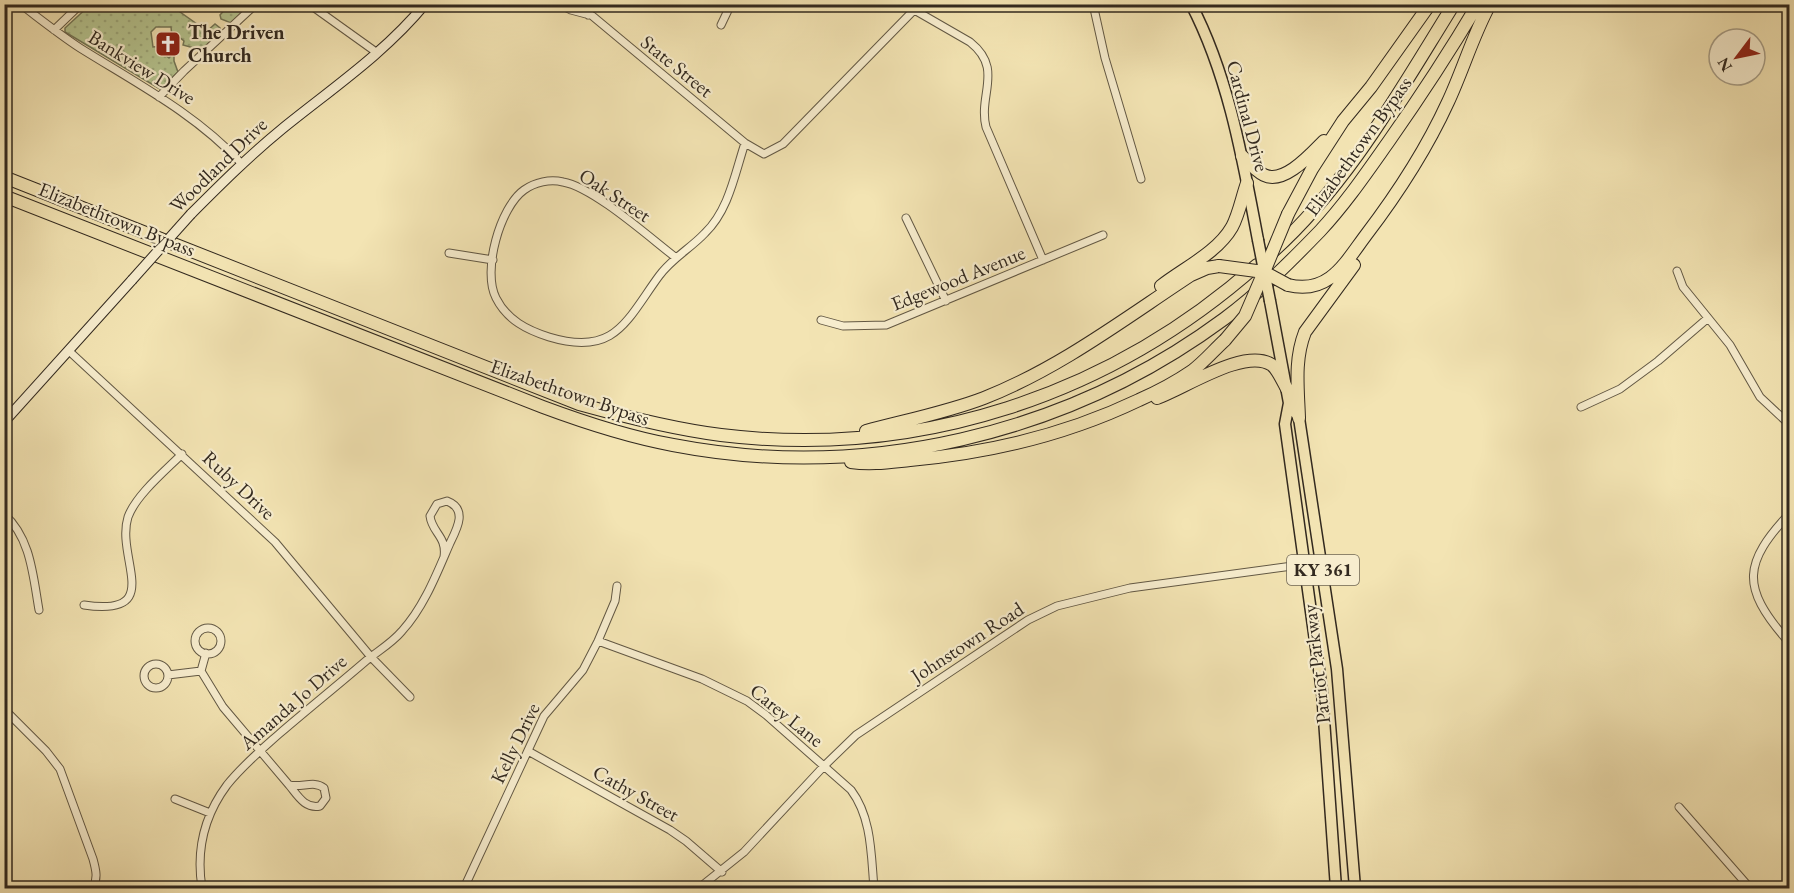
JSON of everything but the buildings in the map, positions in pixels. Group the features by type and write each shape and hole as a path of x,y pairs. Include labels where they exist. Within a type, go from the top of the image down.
{"highway":[{"path":"1242,156 1264,176 1276,177 1304,162 1371,87 1430,4"},
{"name":"Elizabethtown Bypass","path":"4,177 579,404 633,419 721,435 768,439 836,439 886,435 967,421 1022,404 1076,383 1127,358 1213,303 1281,244 1323,200 1366,143 1454,4"},
{"name":"Elizabethtown Bypass","path":"4,196 488,386 594,425 700,450 757,456 814,458 901,452 959,441 1016,425 1072,405 1152,366 1203,334 1271,279 1339,209 1399,127 1478,4"},
{"path":"1299,418 1297,362 1305,332 1357,261 1434,132 1490,4"},
{"path":"1105,416 1192,371 1226,340 1245,316 1288,214 1312,169 1343,121"},
{"path":"1136,311 1155,290 1209,252 1227,235 1233,225 1247,183"},
{"path":"836,439 983,399 1039,374 1099,339 1136,311 1191,275 1207,268 1220,266 1264,272 1288,285 1303,289 1322,284 1338,271 1398,192"},
{"path":"814,458 867,464 937,458 1038,438 1168,394 1237,362 1259,360 1274,366 1287,389"}],"main road":[{"name":"Cardinal Drive","path":"1191,4 1213,54 1242,156 1258,240"},
{"name":"Patriot Parkway","path":"1258,240 1289,403 1285,424 1322,691 1336,888"},
{"name":"Patriot Parkway","path":"1289,403 1299,418 1338,669 1355,888"}],"street":[{"name":"Bankview Drive","path":"20,4 54,30 192,118 242,163"},
{"path":"54,30 81,4"},
{"path":"159,97 256,4"},
{"path":"309,4 376,52"},
{"name":"Woodland Drive","path":"4,422 191,214 242,163 376,52 425,4"},
{"name":"State Street","path":"559,4 588,15"},
{"name":"State Street","path":"578,4 588,15 745,143"},
{"path":"588,15 594,4"},
{"path":"721,25 731,4"},
{"path":"904,4 970,42 985,58 989,78 984,111 986,127 1043,260"},
{"path":"1093,4 1105,58 1141,179"},
{"path":"745,143 764,154 783,144 914,10"},
{"name":"Oak Street","path":"675,257 590,194 573,184 556,181 531,186 513,201 502,223 492,260 493,290 508,315 529,330 567,342 585,343 603,339 624,325 675,257 706,233 717,219 725,203 745,143"},
{"path":"906,218 946,302"},
{"name":"Edgewood Avenue","path":"820,320 843,326 877,326 896,322 1103,235"},
{"path":"449,253 492,260"},
{"path":"1677,271 1683,287 1730,345 1760,397 1790,425"},
{"path":"1581,407 1620,390 1708,318"},
{"name":"Ruby Drive","path":"69,351 275,542 371,657 410,697"},
{"path":"84,605 112,607 122,603 129,596 132,581 126,534 129,516 141,496 182,454"},
{"name":"Amanda Jo Drive","path":"202,888 201,845 210,813 234,776 396,638 409,623 426,596 444,557 460,519 457,507 447,501 437,504 430,516 433,526 443,540 444,557"},
{"path":"1786,639 1760,604 1754,585 1754,574 1765,542 1790,513"},
{"path":"4,514 13,522 26,544 39,610"},
{"name":"Johnstown Road","path":"699,888 722,872 744,852 856,735 1028,620 1057,606 1130,588 1322,562"},
{"name":"Kelly Drive","path":"465,888 544,716 583,670 598,641 615,601 617,586"},
{"name":"Carey Lane","path":"598,641 702,679 747,701 851,790 862,807 868,827 873,888"},
{"path":"206,653 201,671 224,707 260,752 300,799 309,806 320,806 326,798 324,788 320,785 297,787 289,785"},
{"path":"168,675 201,671"},
{"path":"4,709 46,751 60,769 93,859 96,880 93,888"},
{"name":"Cathy Street","path":"528,751 687,841 722,872"},
{"path":"175,799 210,813"},
{"path":"1679,807 1750,888"}],"green space":[{"path":"174,4 173,7 207,31 215,24 221,32 201,50 183,45 184,41 179,37 172,37 171,27 156,27 151,32 153,47 164,46 164,54 169,58 174,52 178,72 160,89 65,32 65,28 90,5"},
{"path":"229,5 253,5 231,23 221,19 220,15"}],"place":[{"name":"The Driven Church","path":"168,44"}]}
